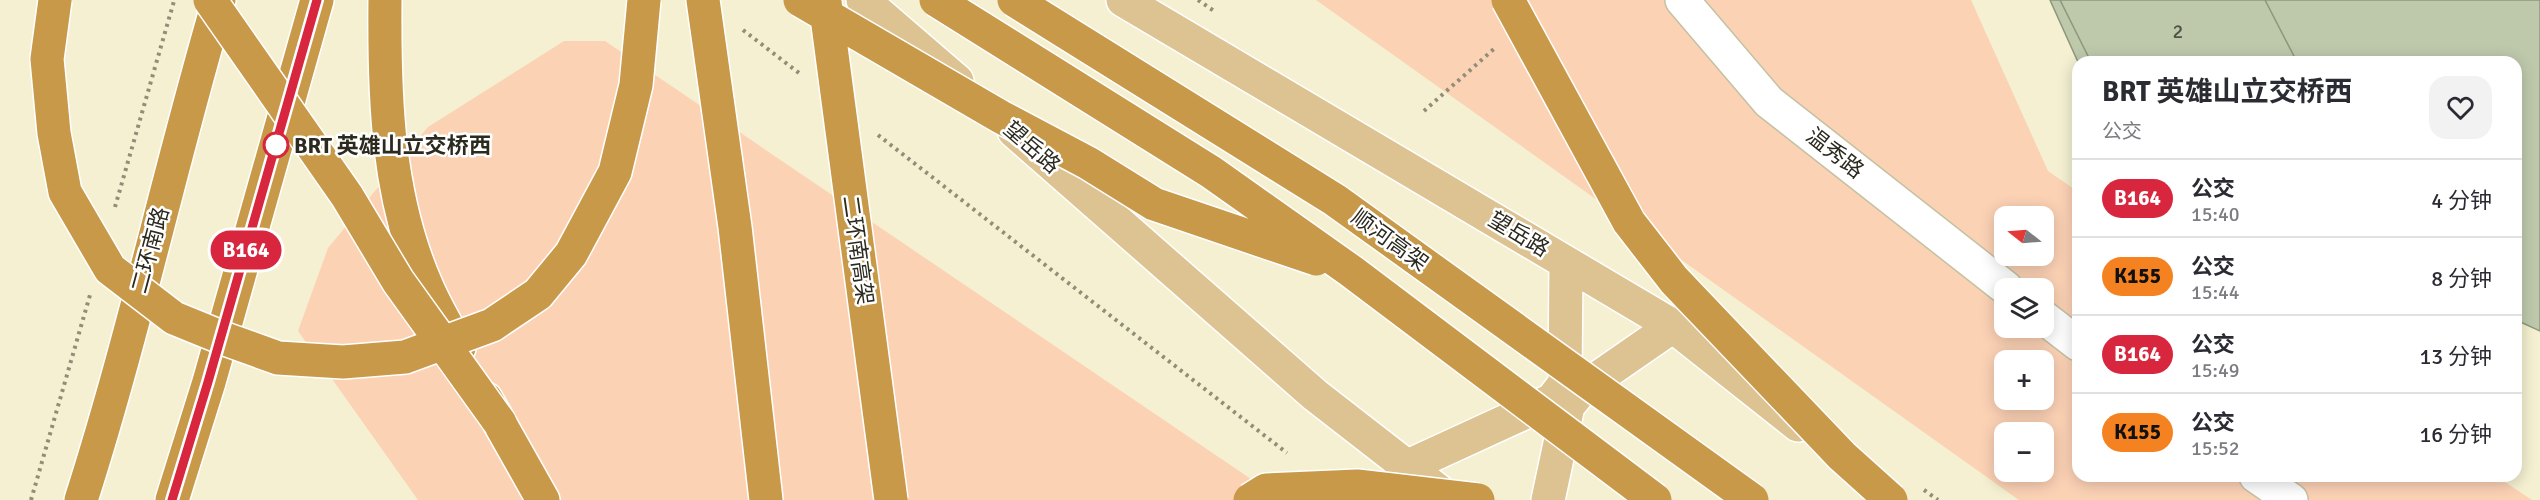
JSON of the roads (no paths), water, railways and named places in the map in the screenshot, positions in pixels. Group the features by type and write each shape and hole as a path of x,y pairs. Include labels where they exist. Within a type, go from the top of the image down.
{"highway":[{"path":"55,0 47,59 54,133 65,192 110,269 174,318 278,358 343,362 405,357 492,325 538,294 572,254 615,172 636,85 644,0"},
{"path":"210,0 347,196 398,281 500,423"},
{"name":"二环南路","path":"81,500 99,445 185,113 219,0"},
{"path":"172,500 317,0"},
{"path":"385,0 384,72 390,148 403,218 427,286 543,500"},
{"path":"703,0 735,227 766,500"},
{"path":"800,0 1001,117 1088,162 1154,204 1351,271"},
{"name":"二环南高架","path":"825,0 891,500"},
{"path":"840,114 849,46 846,0"},
{"path":"936,0 1211,172 1351,271 1655,500"},
{"name":"顺河高架","path":"1014,0 1335,200 1752,500"},
{"path":"1508,0 1629,222 1674,280 1842,456 1892,500"},
{"path":"1250,500 1266,490 1357,486 1478,500"}],"main road":[{"name":"望岳路","path":"863,0 1315,395 1450,500"},
{"name":"望岳路","path":"1123,0 1673,326 1892,500"},
{"path":"1406,467 1552,400 1565,382 1566,263"},
{"path":"1548,500 1568,406 1582,389 1673,326"}],"street":[{"name":"温秀路","path":"1682,0 1769,102 1994,279"},
{"path":"2054,325 2072,339"},
{"path":"2264,482 2290,500"}],"place":[{"name":"BRT 英雄山立交桥西","path":"276,145"}]}
